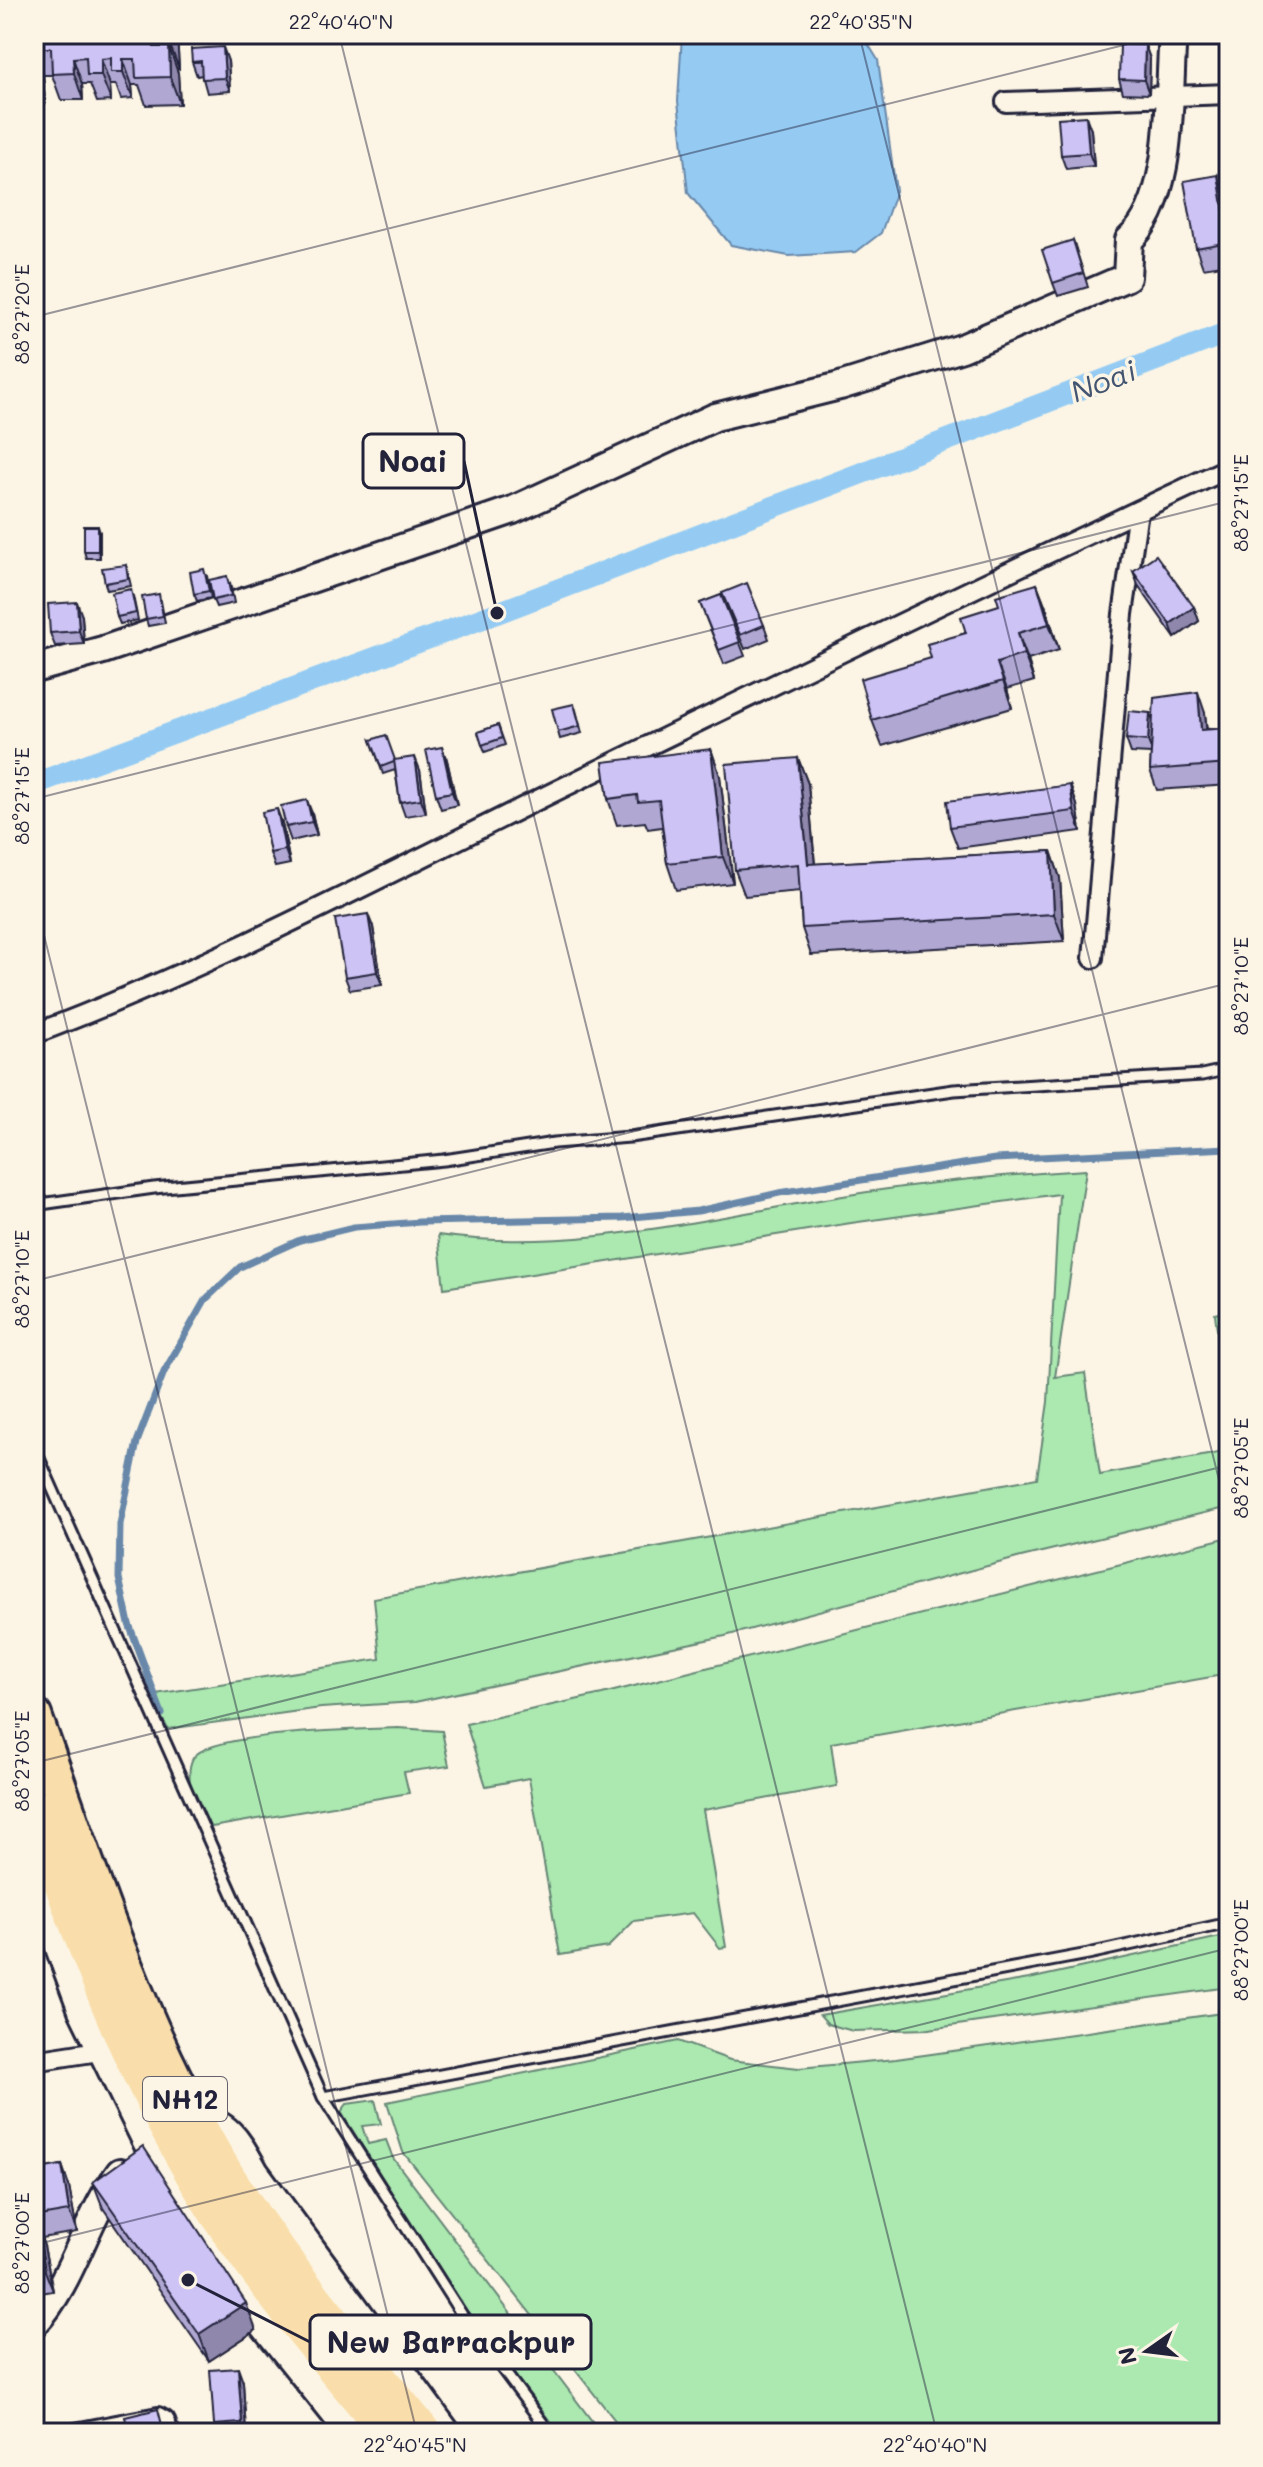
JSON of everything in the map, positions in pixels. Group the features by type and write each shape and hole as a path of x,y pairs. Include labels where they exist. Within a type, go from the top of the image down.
{"highway":[{"name":"NH12","path":"34,1716 151,2028 193,2115 275,2245 425,2433"},
{"name":"NH12","path":"34,1807 114,2049 246,2259 387,2433"}],"street":[{"path":"34,669 103,650 513,510 715,417 840,386 962,348 1127,277 1129,240 1144,226 1161,184 1173,34"},
{"path":"1006,102 1229,94"},
{"path":"34,1034 125,1000 309,917 601,769 1229,468"},
{"path":"1093,958 1123,614 1138,511"},
{"path":"34,1880 82,2010 114,2049 147,2143 234,2288 350,2433"},
{"path":"34,2061 114,2049"},
{"path":"193,2115 217,2121 235,2137 255,2172 447,2433"},
{"path":"34,2324 49,2307 66,2277 100,2198 147,2143"},
{"path":"75,2433 158,2417 165,2421 169,2433"}],"lane":[{"path":"34,1205 154,1188 444,1160 554,1143 630,1137 954,1090 1202,1075 1229,1069"},
{"path":"34,1447 323,2097 462,2315 550,2433"},
{"path":"323,2097 1088,1954 1229,1923"}],"green space":[{"path":"1086,1170 1055,1377 1085,1373 1100,1475 1229,1451 1229,1507 1021,1557 725,1636 415,1702 321,1708 168,1729 149,1695 380,1659 374,1598 1037,1478 1048,1402 1059,1194 851,1223 444,1288 438,1235 488,1240 588,1237 899,1188"},
{"path":"1229,1311 1229,1424 1215,1314"},
{"path":"1229,1537 1229,1674 831,1743 837,1786 703,1810 726,1947 720,1948 693,1913 634,1921 608,1947 560,1955 529,1778 486,1786 466,1724 602,1694"},
{"path":"398,1728 442,1731 449,1766 404,1772 409,1793 206,1828 189,1775 193,1758 205,1749 256,1737"},
{"path":"1229,1935 1229,1987 929,2029 853,2031 828,2024 820,2015 1029,1979"},
{"path":"1229,2012 1229,2433 625,2433 403,2152 387,2102 678,2041 730,2060 799,2068 896,2059"},
{"path":"375,2100 381,2124 362,2126 368,2144 386,2140 393,2158 601,2433 559,2433 469,2315 341,2112 347,2104"}],"water":[{"path":"682,34 862,34 878,60 896,191 881,233 856,252 789,256 731,245 688,193 678,101"}],"building":[{"path":"34,34 169,34 169,42 154,43 154,47 169,47 170,77 136,78 135,59 123,59 123,72 111,72 111,58 101,59 101,75 87,75 86,57 73,58 74,73 52,74 51,48 34,48"},
{"path":"1120,44 1145,45 1144,80 1119,79"},
{"path":"223,47 225,78 202,79 201,61 192,62 191,49"},
{"path":"1086,116 1089,153 1061,155 1058,118"},
{"path":"1218,175 1229,242 1196,248 1184,181"},
{"path":"1073,240 1083,273 1053,283 1042,250"},
{"path":"84,526 98,526 98,551 84,551"},
{"path":"1156,555 1194,607 1170,624 1133,571"},
{"path":"126,565 128,579 105,583 102,568"},
{"path":"204,569 209,591 194,594 190,572"},
{"path":"227,576 231,596 213,600 209,580"},
{"path":"747,583 764,625 740,635 722,593"},
{"path":"1037,584 1049,624 1018,633 1024,654 997,663 1003,681 872,720 860,679 931,658 927,644 966,633 961,617 999,605 996,596"},
{"path":"131,589 136,613 117,617 112,593"},
{"path":"159,594 163,616 146,619 142,597"},
{"path":"721,595 740,642 719,650 700,603"},
{"path":"77,602 79,631 50,633 48,604"},
{"path":"1198,692 1201,730 1229,728 1229,764 1150,770 1154,698"},
{"path":"574,704 580,726 558,732 552,709"},
{"path":"1129,711 1150,713 1148,741 1126,739"},
{"path":"498,725 502,738 482,745 478,732"},
{"path":"386,735 395,760 381,767 371,740"},
{"path":"442,747 452,792 436,795 426,750"},
{"path":"711,749 723,857 667,863 659,800 638,802 637,795 608,799 603,762"},
{"path":"415,757 421,799 400,802 394,760"},
{"path":"798,758 808,864 1051,851 1054,914 802,928 798,864 735,870 726,764"},
{"path":"1070,785 1074,811 950,827 947,801"},
{"path":"307,800 312,822 286,827 281,806"},
{"path":"277,809 285,850 270,853 262,812"},
{"path":"368,914 377,972 345,977 335,919"},
{"path":"143,2146 246,2303 199,2334 93,2182"},
{"path":"62,2165 69,2211 34,2217 34,2170"},
{"path":"37,2226 45,2271 34,2273 34,2227"},
{"path":"238,2368 242,2423 214,2425 210,2370"},
{"path":"158,2409 164,2433 129,2433 125,2417"},
{"path":"106,2426 106,2433 85,2433 84,2428"}],"waterway":[{"name":"Noai","path":"34,784 497,613 1229,332"},
{"path":"162,1714 129,1624 119,1578 120,1524 137,1442 164,1372 205,1300 240,1267 300,1240 354,1227 420,1222 622,1218 698,1211 779,1193 995,1159 1229,1148"}],"place":[{"name":"Noai","path":"497,613"},
{"name":"New Barrackpur","path":"188,2280"}]}
